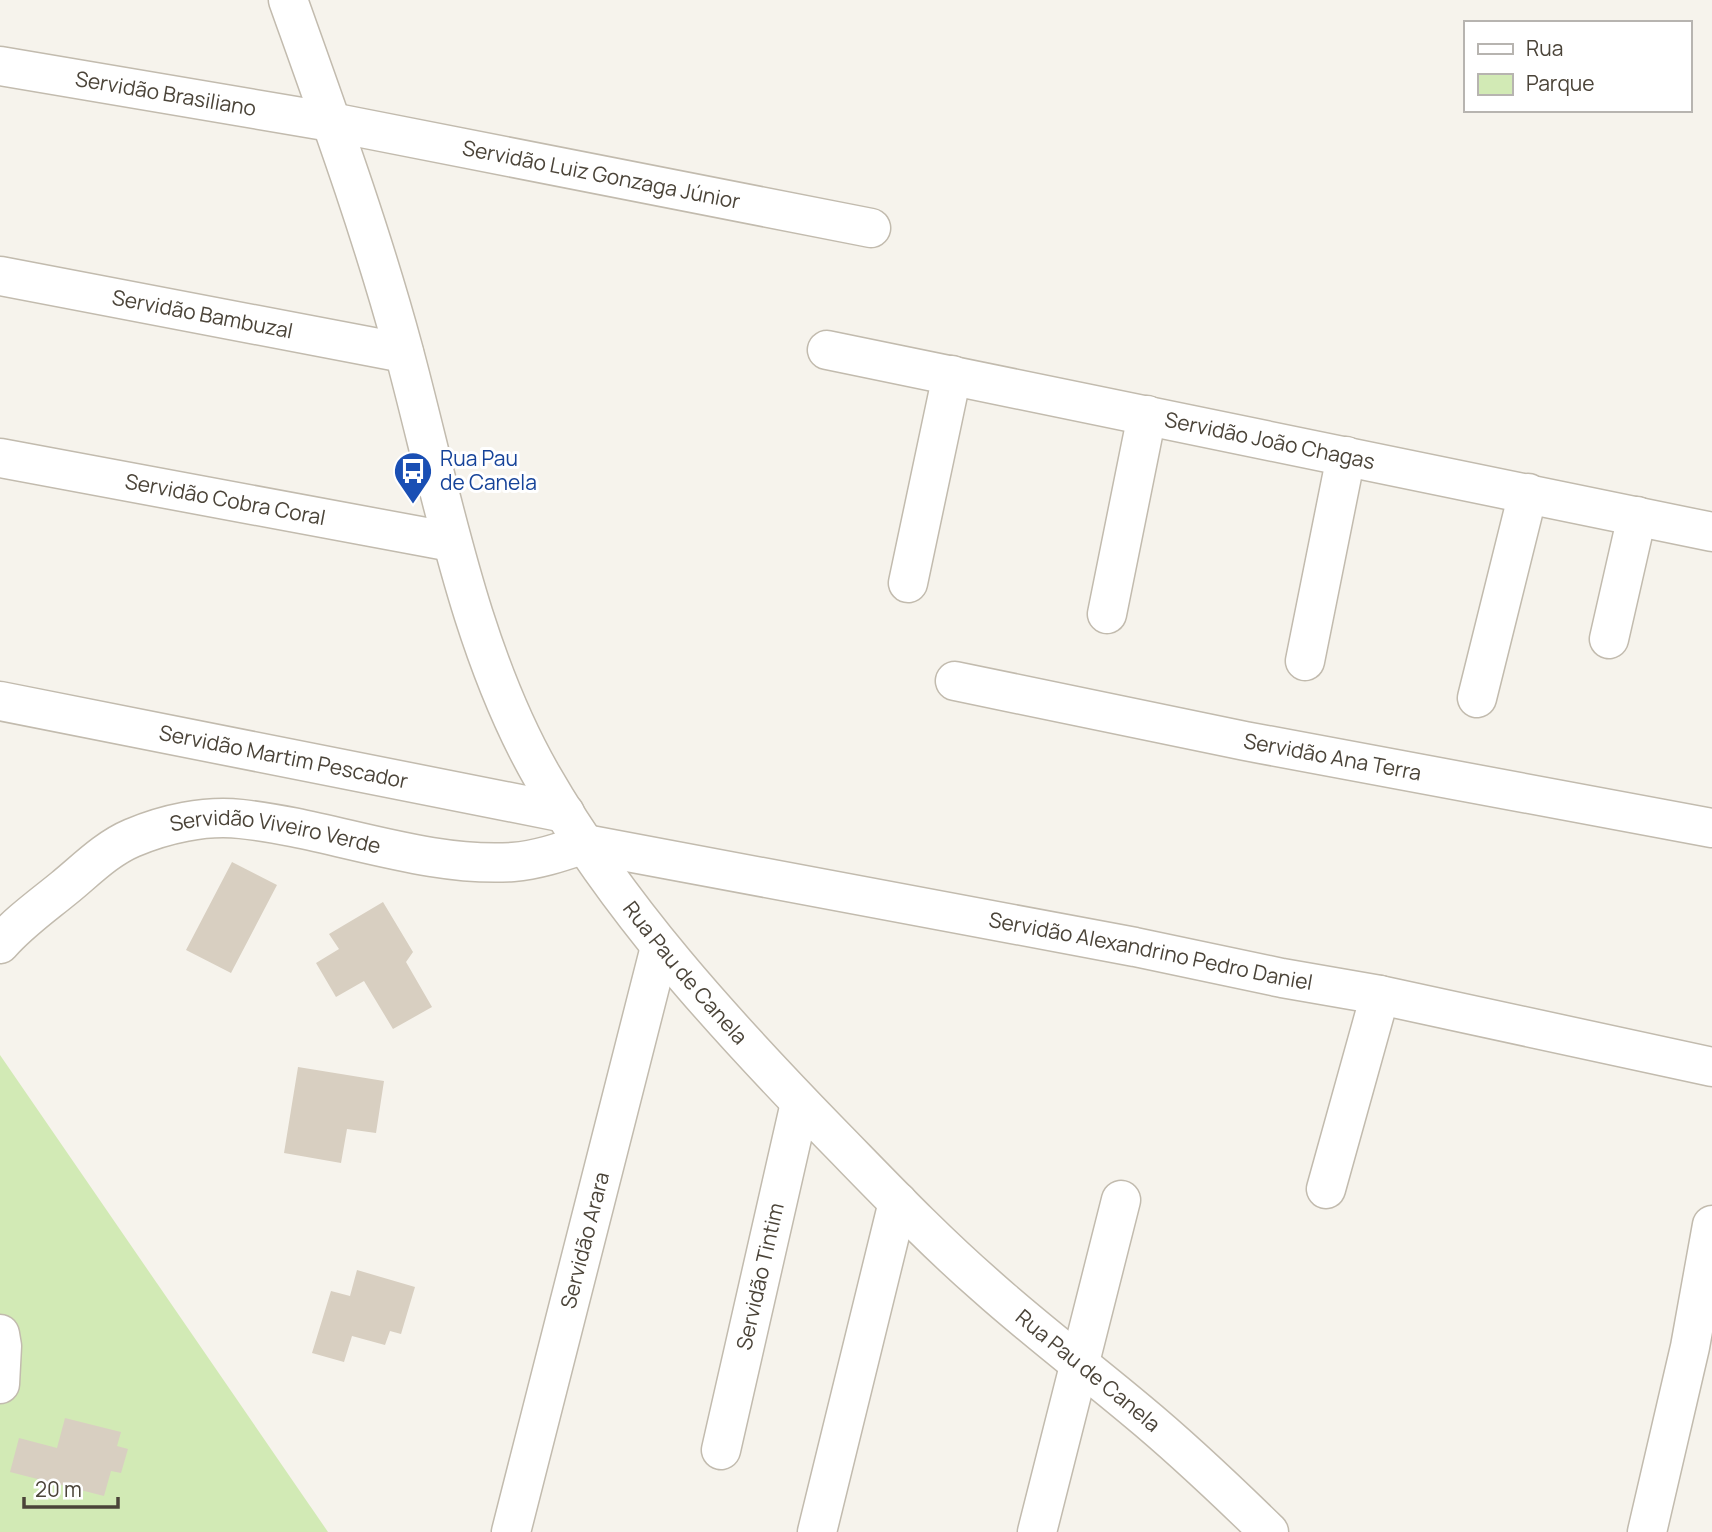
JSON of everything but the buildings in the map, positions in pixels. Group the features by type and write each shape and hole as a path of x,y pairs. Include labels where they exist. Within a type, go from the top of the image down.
{"street":[{"name":"Rua Pau de Canela","path":"288,0 386,287 452,541 496,675 541,775 575,829 660,947 741,1039 898,1202 979,1280 1190,1457 1269,1532"},
{"name":"Servidão Brasiliano","path":"0,66 331,122"},
{"name":"Servidão Luiz Gonzaga Júnior","path":"331,122 871,228"},
{"name":"Servidão Bambuzal","path":"0,276 404,353"},
{"name":"Servidão João Chagas","path":"827,350 1712,532"},
{"path":"908,583 952,376"},
{"path":"1107,614 1147,415"},
{"path":"1305,661 1346,456"},
{"name":"Servidão Cobra Coral","path":"0,458 452,541"},
{"path":"1477,698 1528,493"},
{"path":"1609,639 1637,516"},
{"name":"Servidão Ana Terra","path":"955,681 1258,744 1712,828"},
{"name":"Servidão Martim Pescador","path":"0,701 575,829"},
{"name":"Servidão Viveiro Verde","path":"0,944 106,853 131,838 205,819 240,819 438,857 481,862 513,862 543,857 575,829"},
{"name":"Servidão Alexandrino Pedro Daniel","path":"575,829 1283,978 1380,995 1712,1067"},
{"name":"Servidão Arara","path":"511,1532 660,947"},
{"path":"1326,1189 1380,995"},
{"name":"Servidão Tintim","path":"721,1450 800,1102"},
{"path":"1037,1532 1121,1200"},
{"path":"817,1532 898,1202"},
{"path":"1647,1532 1690,1346 1712,1225"},
{"path":"0,1334 0,1384"}],"green space":[{"path":"0,1055 328,1532 0,1532"}],"place":[{"name":"Rua Pau de Canela","path":"413,505"}]}
